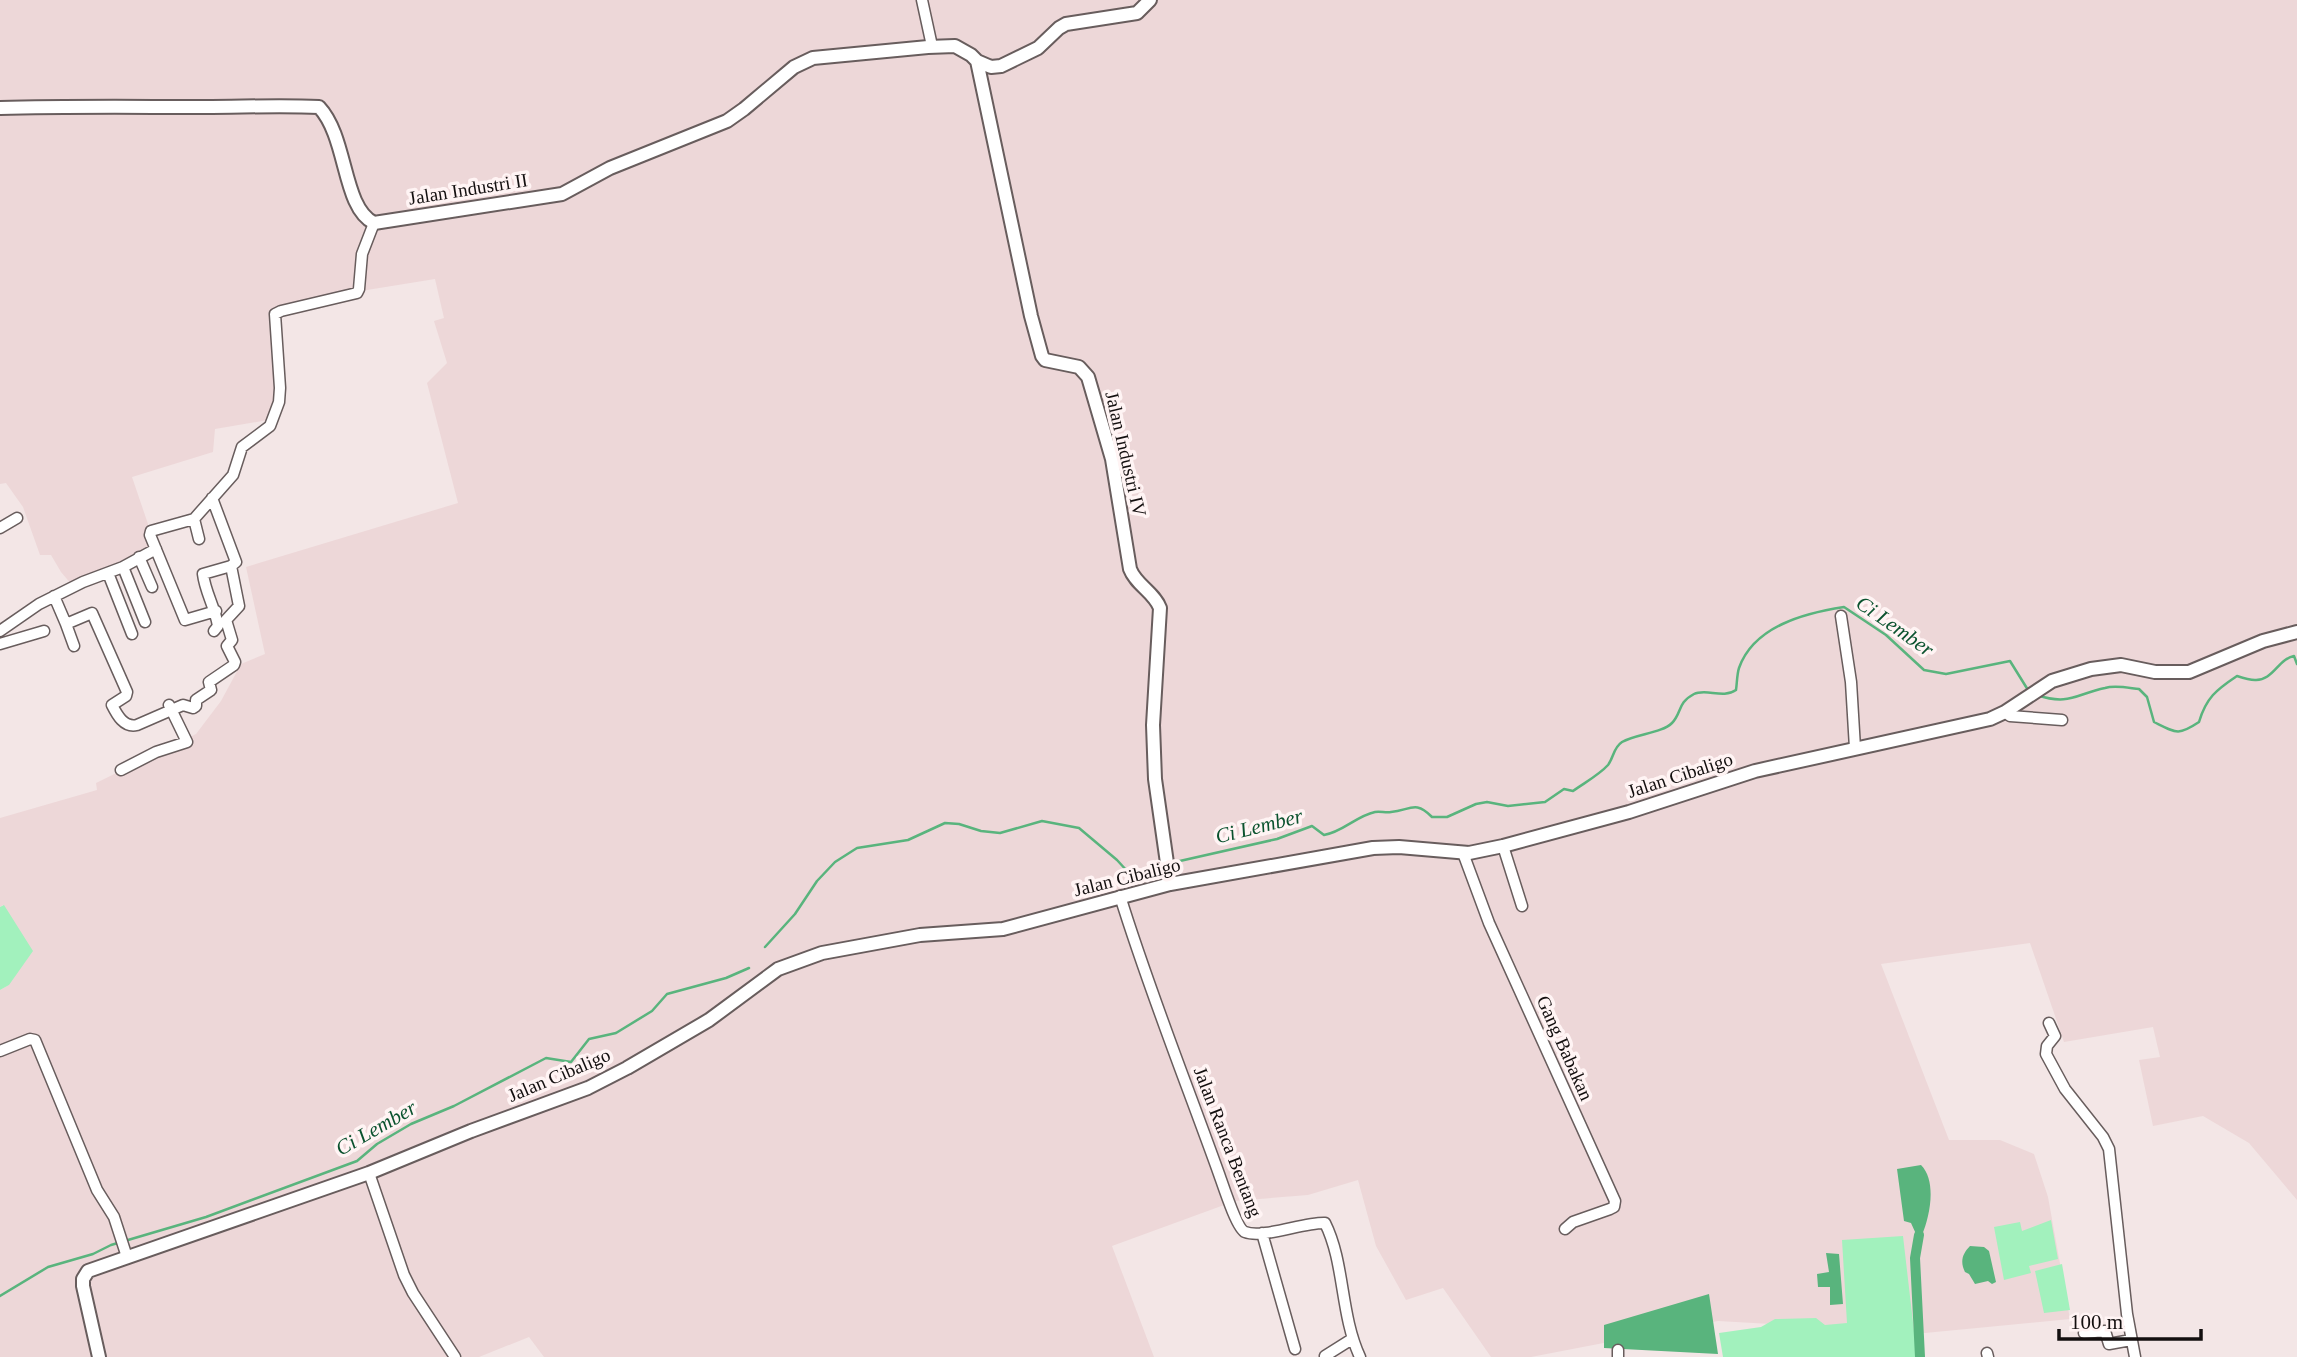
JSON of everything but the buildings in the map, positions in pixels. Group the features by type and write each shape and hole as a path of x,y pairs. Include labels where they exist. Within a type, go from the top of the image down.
{"main road":[{"path":"977,61 991,67 1001,66 1038,48 1066,24 1137,13 1150,0"},
{"name":"Jalan Industri II","path":"374,223 562,194 610,168 727,121 794,67 813,58 955,46 977,61"},
{"name":"Jalan Industri IV","path":"977,61 1031,316 1042,356 1048,362 1079,367 1088,377 1112,459 1130,569 1136,580 1157,600 1160,608 1153,725 1155,779 1170,884"},
{"path":"0,108 277,105 318,107 332,127 354,201 366,219 374,223"},
{"name":"Jalan Cibaligo","path":"99,1357 83,1279 88,1271 125,1252 369,1173 471,1131 589,1088 709,1020 778,969 800,960 822,953 911,937 1003,929 1170,884 1373,848 1399,847 1463,853 1503,846 1629,812 1755,771 1990,719 2052,681 2091,669 2121,665 2155,673 2189,672 2263,641 2297,632"}],"street":[{"path":"922,0 932,46"},
{"path":"216,611 185,620 150,531 194,519 233,475 242,447 270,426 281,388 275,314 357,293 362,254 374,223"},
{"path":"212,498 236,562 203,574 206,590 216,611 218,626 214,631"},
{"path":"0,528 17,518"},
{"path":"194,519 199,539"},
{"path":"0,631 54,596 156,550"},
{"path":"139,557 152,587"},
{"path":"65,624 92,613 127,692 126,696 112,705 123,722 132,726 170,707 183,705 189,709 196,706 196,701 212,689 209,682 235,664 227,646 232,642 227,618 239,610 240,606 231,566"},
{"path":"123,567 145,622"},
{"path":"108,573 132,634"},
{"path":"54,596 74,646"},
{"path":"1841,616 1851,682 1855,748"},
{"path":"0,644 44,631"},
{"path":"121,770 156,752 186,743 170,707"},
{"path":"2005,712 2010,716 2062,720"},
{"path":"1503,846 1522,906"},
{"name":"Gang Babakan","path":"1463,853 1489,923 1615,1202 1614,1207 1573,1222 1564,1229"},
{"name":"Jalan Ranca Bentang","path":"1120,897 1227,1195 1243,1231 1262,1233 1325,1223 1337,1263 1352,1339 1360,1357"},
{"path":"2049,1023 2055,1036 2047,1046 2046,1054 2065,1089 2104,1137 2109,1149 2134,1357"},
{"path":"0,1051 30,1039 35,1040 97,1190 114,1217 125,1252"},
{"path":"369,1173 404,1275 455,1357"},
{"path":"1262,1233 1295,1349"},
{"path":"2084,1333 2105,1331 2109,1344 2131,1340"},
{"path":"1325,1356 1352,1339"}],"shaded area":[{"path":"0,0 2297,0 2297,1200 2249,1143 2203,1116 2153,1126 2139,1060 2160,1057 2153,1027 2064,1042 2030,943 1881,964 1949,1140 2000,1140 2034,1154 2048,1197 2070,1319 1925,1333 1718,1321 1531,1357 1491,1357 1443,1288 1406,1300 1376,1246 1358,1180 1308,1195 1235,1201 1112,1246 1154,1357 544,1357 529,1337 479,1357 0,1357 0,990 9,985 3,905 0,907 0,818 97,790 96,783 196,734 221,701 241,664 265,654 246,567 458,503 427,383 447,363 434,321 444,318 435,279 272,310 277,387 276,401 268,420 215,429 213,452 132,477 153,548 72,585 51,555 40,555 23,507 6,483 0,484"},
{"path":"4,905 33,951 9,985 0,990 0,907"},
{"path":"1921,1165 1929,1180 1930,1189 1929,1209 1922,1235 1916,1234 1911,1223 1904,1221 1897,1169"},
{"path":"2051,1220 2058,1259 2029,1266 2031,1273 2004,1280 1994,1227 2020,1222 2022,1231"},
{"path":"1903,1236 1917,1357 1723,1357 1719,1333 1761,1327 1775,1319 1816,1318 1825,1325 1847,1323 1842,1240"},
{"path":"1970,1246 1984,1247 1989,1251 1996,1282 1975,1284 1965,1272 1963,1258"},
{"path":"1826,1253 1839,1254 1843,1304 1830,1305 1830,1287 1818,1287 1817,1274 1829,1272"},
{"path":"2062,1264 2070,1310 2044,1313 2035,1271"},
{"path":"1709,1294 1718,1354 1604,1348 1604,1325"}],"waterway":[{"name":"Ci Lember","path":"1171,863 1277,839 1312,826 1324,835 1375,812 1417,807 1432,817 1447,817 1487,802 1508,806 1545,802 1564,789 1573,791 1600,772 1608,765 1622,742 1668,726 1675,719 1682,704 1694,694 1726,694 1736,690 1739,668 1756,642 1783,624 1813,613 1844,607 1886,635 1924,670 1946,674 2010,661 2028,690"},
{"name":"Ci Lember","path":"2037,695 2065,699 2109,687 2139,689 2147,697 2154,722 2172,731 2181,731 2199,722 2213,695 2237,676 2250,680 2261,679 2294,656 2297,664"},
{"name":"Ci Lember","path":"765,947 795,914 817,881 835,862 857,848 908,840 945,823 1000,833 1042,821 1079,828 1128,872 1164,865"},
{"name":"Ci Lember","path":"0,1296 48,1267 206,1217 357,1161 377,1144 411,1124 454,1106 546,1058 571,1062 589,1039 616,1033 652,1011 667,994 726,978 749,968"},
{"path":"1919,1235 1915,1258 1920,1357"}]}
